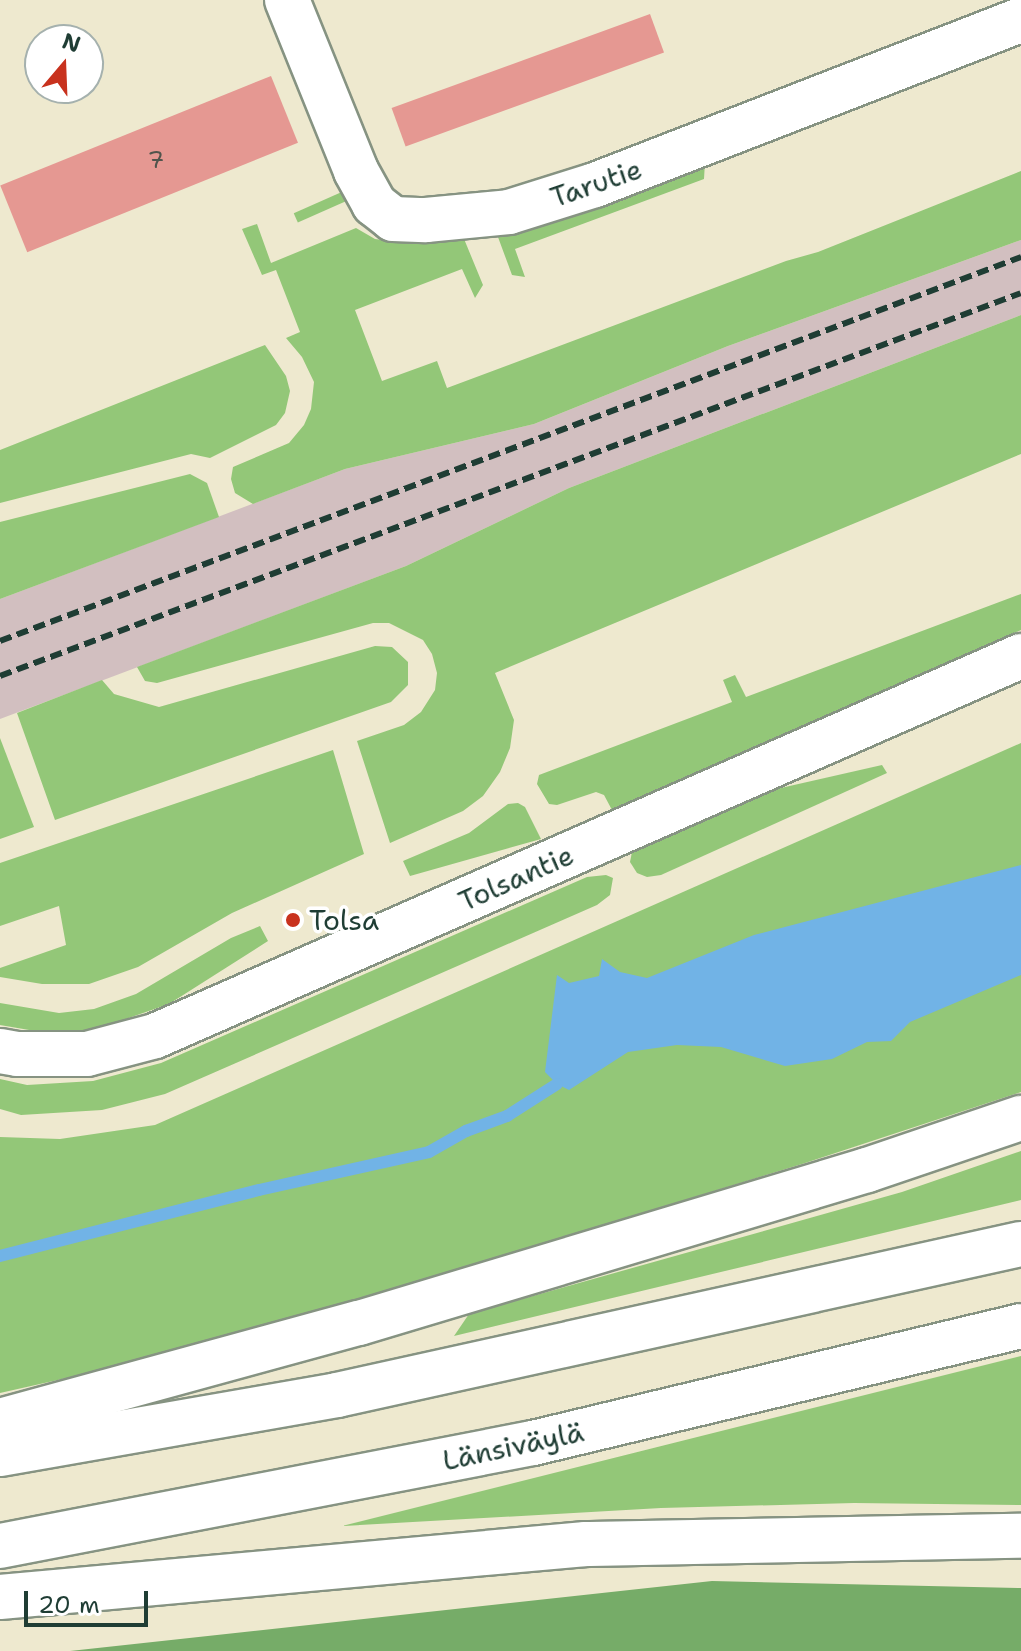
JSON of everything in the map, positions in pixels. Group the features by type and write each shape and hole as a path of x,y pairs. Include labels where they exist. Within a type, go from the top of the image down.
{"main road":[{"name":"Tarutie","path":"287,0 356,171 374,204 393,219 415,220 509,212 595,185 1021,20"},
{"name":"Tolsantie","path":"0,1051 87,1054 155,1036 1021,656"},
{"path":"0,1421 359,1323 852,1175 1021,1118"},
{"path":"0,1454 337,1395 1021,1244"},
{"name":"Länsiväylä","path":"0,1546 533,1443 1021,1326"},
{"path":"0,1597 586,1544 1021,1536"}],"shaded area":[{"path":"1021,240 1021,315 569,488 406,566 0,719 0,599 345,469 534,424 728,346"}],"green space":[{"path":"705,162 704,179 515,249 525,277 512,275 495,229"},
{"path":"1021,171 1021,240 728,346 534,424 345,469 253,504 235,493 231,479 233,467 289,443 304,425 311,409 314,382 302,357 286,338 300,332 276,270 262,275 242,229 257,224 271,263 356,228 375,239 397,242 462,234 483,285 475,298 462,269 355,310 382,381 437,361 447,388 786,261 818,252"},
{"path":"344,191 348,200 298,223 294,213"},
{"path":"1021,315 1021,454 495,673 514,720 510,748 500,772 483,796 463,811 390,843 357,741 404,725 421,712 435,690 437,673 432,654 423,640 389,623 373,623 157,683 145,681 137,667 406,566 569,488"},
{"path":"265,345 286,376 290,391 285,413 276,425 210,458 191,454 0,503 0,450"},
{"path":"190,474 207,483 219,517 0,599 0,522"},
{"path":"1021,594 1021,630 612,810 604,795 596,792 557,805 549,804 537,784 539,775 732,702 723,680 735,675 746,697"},
{"path":"375,646 392,647 408,662 408,685 391,702 55,820 17,713 102,680 114,694 159,707"},
{"path":"0,738 34,827 0,839"},
{"path":"1021,743 1021,1092 802,1164 204,1347 0,1393 0,1137 60,1139 155,1125"},
{"path":"333,750 364,854 232,913 138,967 89,984 42,984 0,977 0,968 66,945 59,906 0,926 0,863"},
{"path":"882,765 887,773 661,875 647,877 637,873 630,862 632,852 772,790"},
{"path":"518,803 525,807 541,839 410,876 403,861 469,833 508,804"},
{"path":"606,875 613,878 610,895 597,905 165,1094 102,1110 21,1115 0,1109 0,1079 27,1085 93,1081 161,1063 587,877"},
{"path":"260,926 268,941 169,1004 94,1030 35,1031 0,1025 0,1003 59,1013 94,1009 136,994 231,938"},
{"path":"1021,1151 1021,1200 454,1336 469,1314 902,1192"},
{"path":"1021,1356 1021,1505 854,1503 661,1508 342,1526"},
{"path":"712,1581 1021,1588 1021,1651 70,1651"}],"water":[{"path":"1021,865 1021,975 910,1022 891,1041 867,1042 832,1059 785,1066 721,1047 677,1045 628,1052 569,1090 545,1072 557,975 569,983 599,976 602,959 620,972 647,978 754,935"}],"building":[{"path":"650,14 664,53 406,147 392,108"},
{"path":"271,76 298,143 27,252 0,185"}],"waterway":[{"path":"0,1256 259,1190 429,1152 466,1131 507,1116 557,1084"}],"railway":[{"path":"0,641 1021,257"},
{"path":"0,676 1021,293"}],"place":[{"name":"Tolsa","path":"293,920"}]}
